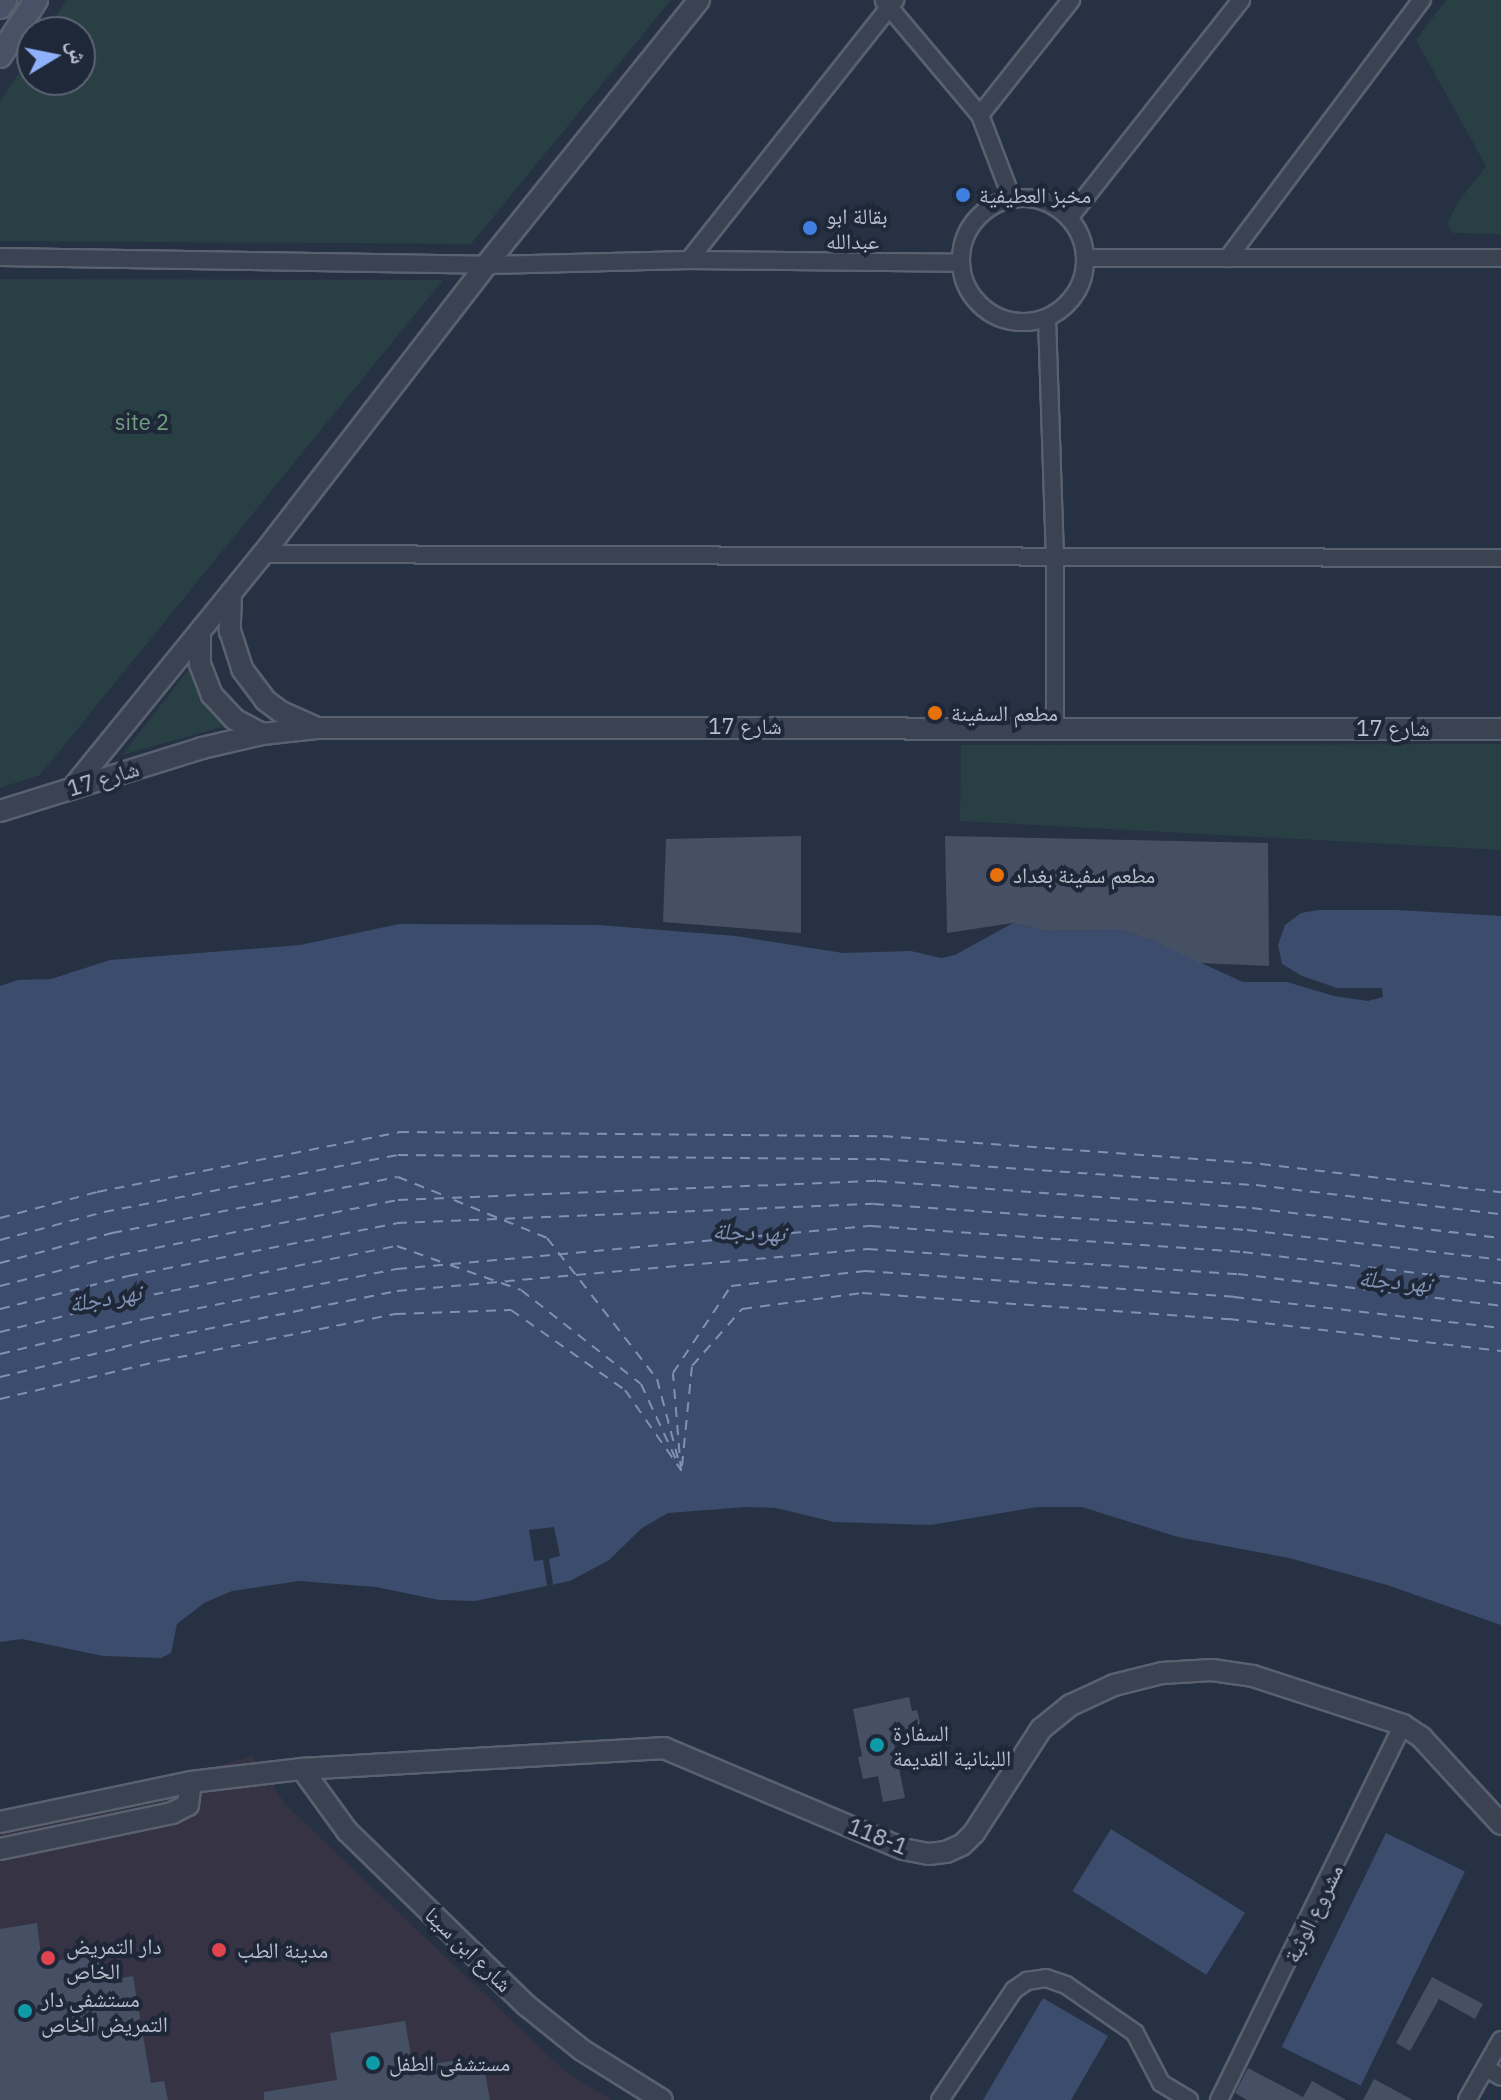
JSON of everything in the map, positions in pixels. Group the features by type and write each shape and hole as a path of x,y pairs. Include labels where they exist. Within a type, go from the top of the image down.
{"main road":[{"path":"0,7 5,0"},
{"path":"0,56 36,0"}],"street":[{"path":"75,785 263,554 486,265 699,0"},
{"path":"980,115 1071,0"},
{"path":"1069,218 1241,0"},
{"path":"1228,258 1422,0"},
{"path":"689,260 889,2 980,115 1012,199"},
{"path":"1012,199 1033,199 1052,205 1069,218 1080,237 1085,258 1081,283 1067,304 1047,318 1027,323 1007,321 989,313 974,300 964,282 960,263 963,240 974,221 991,206 1012,199"},
{"path":"0,257 486,265 689,260 960,263"},
{"path":"1085,258 1501,258"},
{"path":"1047,318 1055,556 1055,726"},
{"path":"263,554 1501,558"},
{"path":"232,592 230,631 242,669 259,693 281,712 317,728"},
{"path":"200,632 200,664 212,695 234,719 262,734"},
{"name":"شارع 17","path":"0,811 75,785 262,734 317,728 1055,726 1501,729"},
{"name":"118-1","path":"0,1822 191,1782 302,1769 664,1748 903,1849 929,1854 946,1852 962,1845 974,1833 1041,1729 1071,1705 1114,1685 1162,1673 1212,1670 1253,1676 1403,1725 1421,1737 1501,1824"},
{"name":"مشروع الوثبة","path":"1219,2100 1403,1725"},
{"name":"شارع ابن سينا","path":"302,1769 347,1831 526,2005 582,2050 662,2100"},
{"path":"0,1849 172,1813 188,1805 191,1782"},
{"path":"940,2100 1014,1990 1027,1981 1046,1978 1066,1985 1135,2033 1161,2083 1189,2100"},
{"path":"1467,2100 1501,2040"},
{"path":"1486,2068 1501,2077"}],"shaded area":[{"name":"مدينة الطب","path":"252,1756 287,1806 566,2072 612,2100 0,2100 0,1827"}],"green space":[{"path":"66,0 671,0 471,244 0,241 0,102 16,78 16,96 96,96 96,16 56,16"},
{"path":"1446,0 1501,0 1501,234 1453,233 1447,225 1456,205 1486,166 1416,40"},
{"name":"site 2","path":"0,279 443,280 40,775 0,788"},
{"path":"189,669 201,697 225,726 122,755"},
{"path":"1501,744 1501,850 960,821 961,745"}],"water":[{"name":"نهر دجلة","path":"1318,910 1397,910 1501,916 1501,1625 1387,1585 1289,1558 1178,1537 1082,1507 1037,1507 931,1525 834,1522 776,1508 747,1507 668,1513 642,1528 609,1560 570,1581 475,1601 439,1600 376,1587 299,1581 232,1591 204,1603 177,1624 171,1653 161,1658 103,1656 22,1639 0,1642 0,986 18,980 51,979 110,960 300,945 399,924 599,925 736,936 843,953 911,951 941,958 955,955 1013,923 1047,931 1119,930 1149,939 1243,982 1287,982 1334,996 1368,1001 1383,997 1382,988 1337,988 1302,976 1282,964 1278,945 1285,925 1301,913"},
{"path":"1111,1829 1245,1913 1206,1975 1072,1891"},
{"path":"1386,1833 1465,1872 1361,2085 1282,2047"},
{"path":"1043,1998 1108,2036 1071,2100 983,2100"}],"pier":[{"path":"554,1527 560,1556 549,1559 553,1584 547,1586 543,1560 534,1561 529,1530"}],"building":[{"path":"801,836 801,933 663,922 666,839"},
{"path":"945,836 1268,843 1269,966 1199,963 1149,939 1119,930 1047,931 1013,923 947,933"},
{"name":"السفارة اللبنانية القديمة","path":"909,1697 912,1711 917,1710 921,1727 892,1733 905,1798 883,1802 878,1776 863,1779 853,1709"},
{"path":"37,1923 42,1963 99,1954 104,1981 133,1976 151,2083 164,2081 168,2100 0,2100 0,1929"},
{"path":"1432,1977 1483,2004 1475,2019 1439,1999 1410,2051 1396,2043"},
{"name":"مستشفى الطفل","path":"405,2021 413,2067 465,2059 467,2070 484,2067 490,2100 264,2100 264,2092 337,2080 330,2033"},
{"path":"1248,2068 1303,2097 1312,2081 1346,2100 1247,2100 1235,2093"},
{"path":"1374,2079 1413,2100 1363,2100"}],"ferry route":[{"path":"0,1218 97,1192 399,1132 883,1136 1261,1164 1501,1192"},
{"path":"0,1240 104,1212 398,1155 880,1159 1256,1185 1501,1214"},
{"path":"0,1263 112,1233 398,1177 448,1197"},
{"path":"0,1286 120,1255 398,1200 877,1181 1252,1208 1501,1238"},
{"path":"454,1200 547,1238 657,1379 679,1462"},
{"path":"0,1309 128,1276 397,1223 874,1204 1247,1230 1501,1260"},
{"path":"0,1354 144,1319 397,1269 871,1226 1243,1252 1501,1283"},
{"path":"0,1332 136,1298 397,1246 444,1263"},
{"path":"0,1377 152,1340 397,1291 868,1249 1238,1274 1501,1306"},
{"path":"450,1265 521,1290 641,1384 679,1466"},
{"path":"681,1471 673,1373 731,1286 865,1271 1234,1297 1501,1328"},
{"path":"682,1466 692,1366 742,1309 862,1293 1229,1319 1501,1351"},
{"path":"0,1399 160,1361 396,1314 511,1310 625,1390 681,1470"}],"place":[{"name":"مخبز العطيفية","path":"963,195"},
{"name":"بقالة ابو عبدالله","path":"810,228"},
{"name":"مطعم السفينة","path":"935,713"},
{"name":"مطعم سفينة بغداد","path":"997,875"},
{"name":"السفارة اللبنانية القديمة","path":"877,1745"},
{"name":"مدينة الطب","path":"219,1950"},
{"name":"دار التمريض الخاص","path":"48,1958"},
{"name":"مستشفى دار التمريض الخاص","path":"25,2011"},
{"name":"مستشفى الطفل","path":"373,2063"}]}
